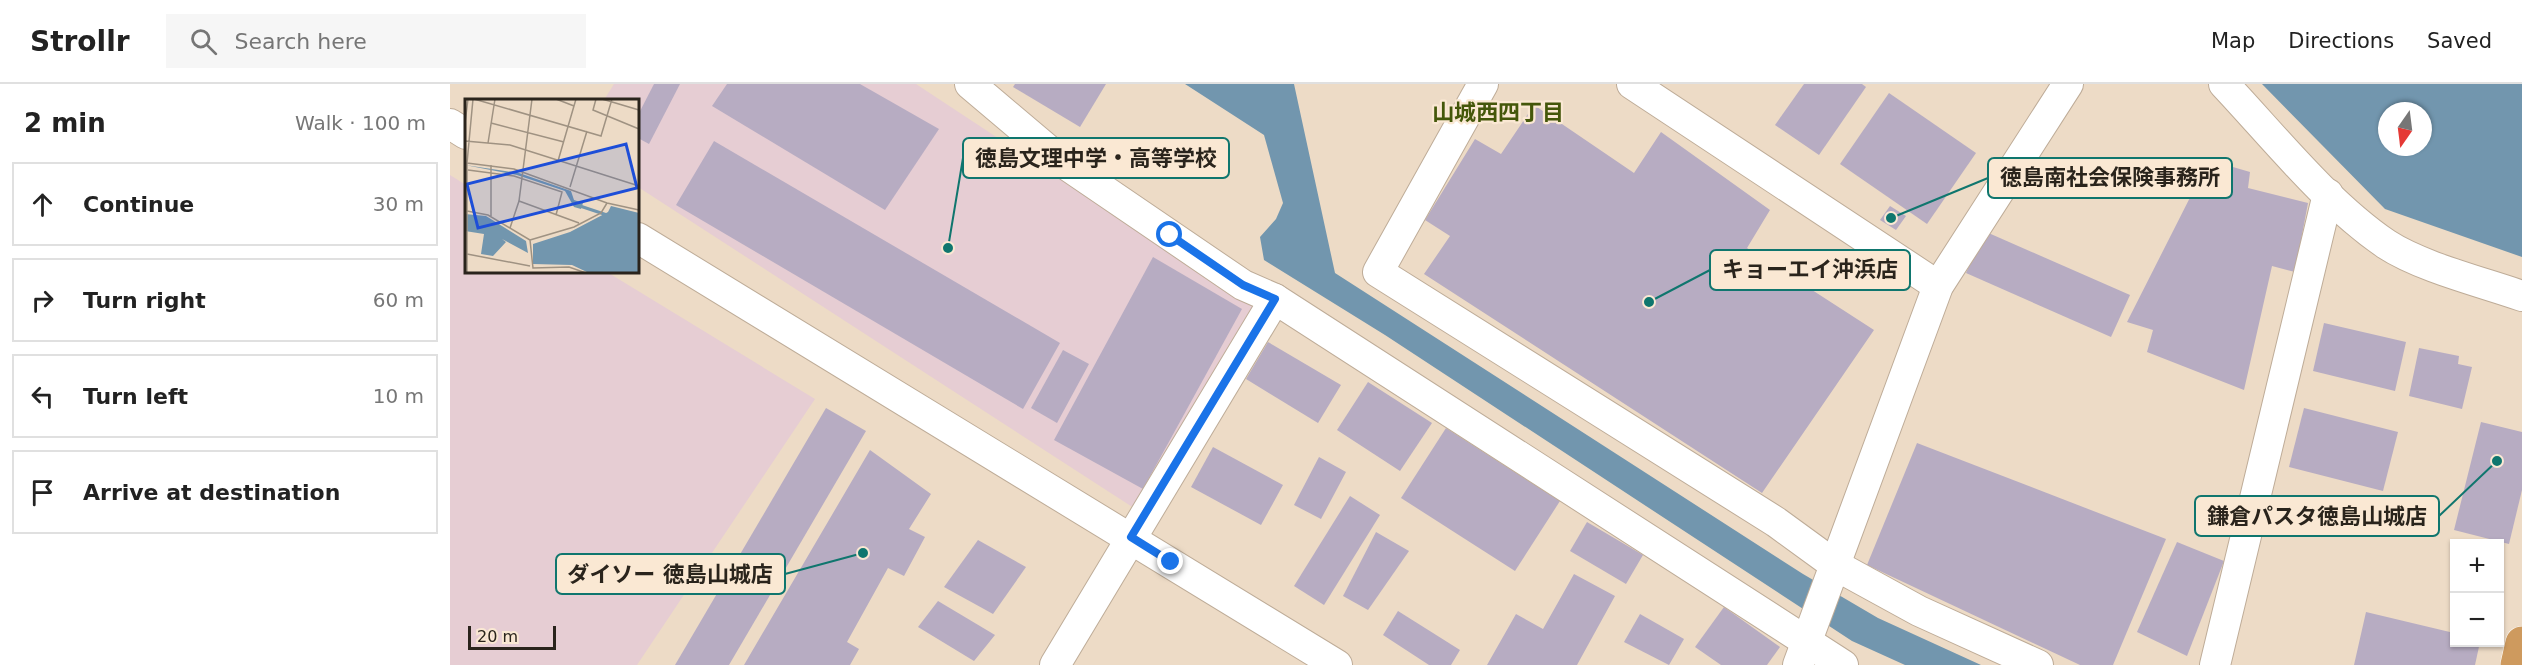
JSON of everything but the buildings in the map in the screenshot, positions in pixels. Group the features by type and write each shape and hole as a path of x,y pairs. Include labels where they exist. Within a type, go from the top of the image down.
{"highway":[{"path":"2517,665 2522,643"}],"street":[{"path":"970,84 1060,161 1243,285 1275,299 1802,654 1843,665"},
{"path":"1483,84 1378,272 1756,509 1835,565 1919,611 2038,665"},
{"path":"1632,84 1938,286"},
{"path":"1802,654 1938,286 2068,84"},
{"path":"2224,84 2328,194 2387,245 2421,260 2522,296"},
{"path":"450,124 465,133"},
{"path":"2215,665 2328,194"},
{"path":"639,239 1131,537 1333,664"},
{"path":"1055,665 1275,299"}],"shaded area":[{"path":"614,84 916,84 1257,309 1137,510 639,188 639,99 605,99"},
{"path":"450,175 465,184 465,273 609,273 815,399 637,665 450,665"}],"water":[{"path":"1185,84 1294,84 1335,273 1803,574 1878,618 1981,665 1905,665 1852,641 1385,335 1264,260 1260,237 1276,219 1283,203 1264,135"},
{"path":"2262,84 2522,84 2522,257 2385,209"}],"place":[{"name":"徳島南社会保険事務所","path":"1891,218"},
{"name":"徳島文理中学・高等学校","path":"948,248"},
{"name":"キョーエイ沖浜店","path":"1649,302"},
{"name":"鎌倉パスタ徳島山城店","path":"2497,461"},
{"name":"ダイソー 徳島山城店","path":"863,553"}],"district":[{"name":"山城西四丁目","path":"1498,112"}],"route":[{"path":"1170,235 1243,285 1275,299 1131,537 1171,562"}]}
